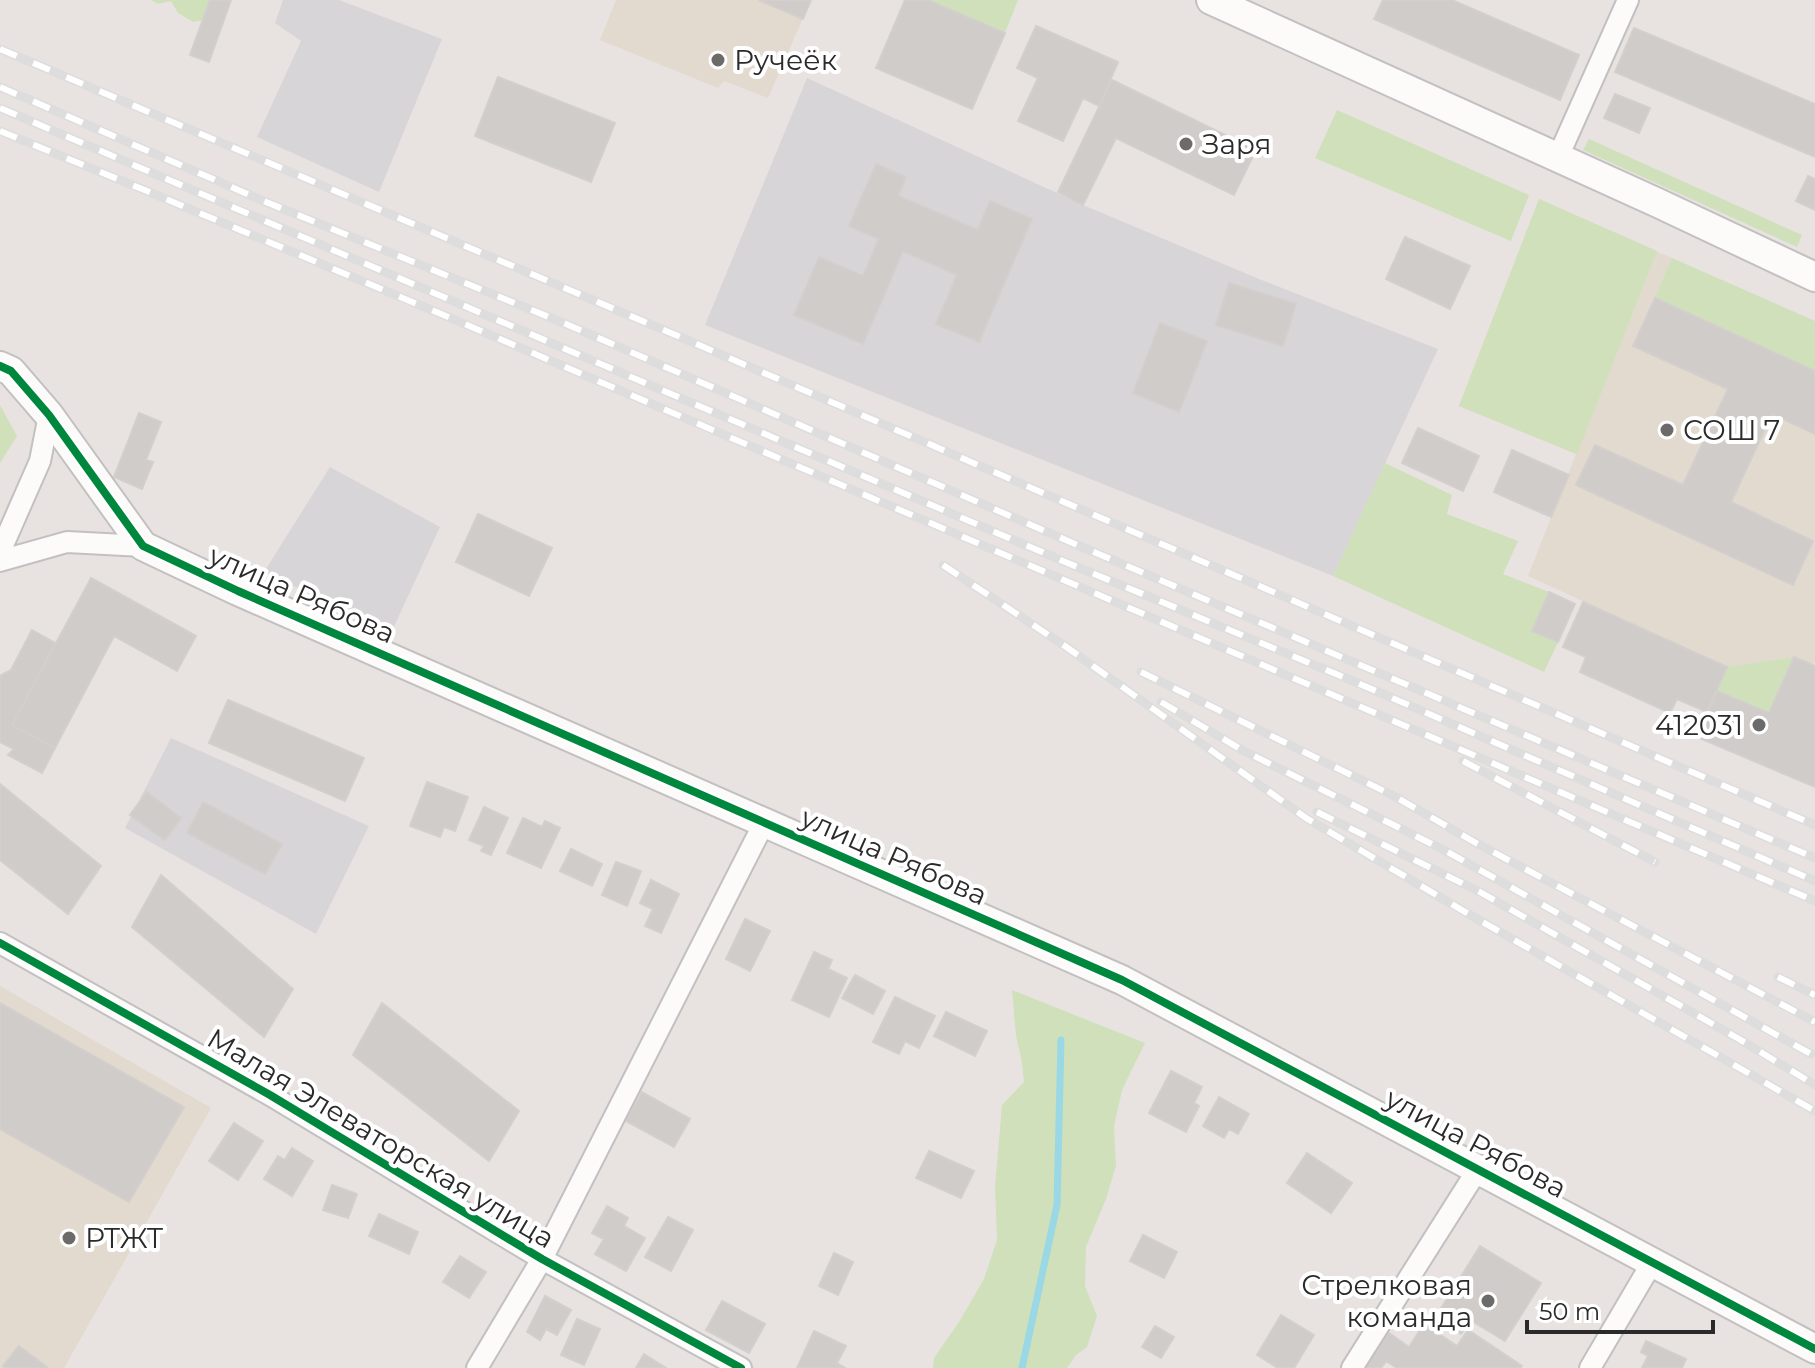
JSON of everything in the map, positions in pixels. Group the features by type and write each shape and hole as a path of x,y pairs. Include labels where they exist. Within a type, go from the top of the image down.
{"street":[{"path":"1211,0 1815,277"},
{"path":"1558,157 1628,0"},
{"name":"улица Рябова","path":"0,366 11,371 49,415 143,546 267,604 1122,980 1815,1349"},
{"path":"0,552 40,461 49,415"},
{"path":"0,561 67,542 143,546"},
{"path":"477,1368 542,1259 764,823"},
{"name":"Малая Элеваторская улица","path":"0,943 270,1095 542,1259 741,1368"},
{"path":"1352,1368 1478,1169"},
{"path":"1590,1368 1653,1261"}],"shaded area":[{"path":"283,0 339,0 442,39 379,192 257,137 301,41 275,23"},
{"name":"Ручеёк","path":"616,0 811,0 768,98 724,81 718,88 600,40"},
{"path":"807,78 1083,205 1259,279 1438,349 1333,576 705,325"},
{"name":"СОШ 7","path":"1539,199 1815,322 1813,665 1794,657 1727,667 1528,576 1576,454 1459,406"},
{"path":"330,467 440,527 391,633 264,572"},
{"path":"171,738 369,826 316,934 125,828"},
{"name":"РТЖТ","path":"0,986 211,1108 64,1368 0,1368"}],"green space":[{"path":"151,0 210,0 203,20 193,22 178,13 171,1 158,4"},
{"path":"928,0 1018,0 1005,33"},
{"path":"1337,110 1529,195 1511,241 1315,158"},
{"path":"1589,139 1802,235 1797,247 1583,150"},
{"path":"1539,199 1657,251 1577,454 1459,406"},
{"path":"1672,258 1815,321 1815,371 1655,298"},
{"path":"0,405 17,436 0,463"},
{"path":"1385,463 1452,495 1447,514 1518,541 1503,574 1549,592 1532,630 1558,642 1544,672 1333,576"},
{"path":"1794,657 1769,713 1717,691 1727,667"},
{"path":"1012,990 1145,1043 1122,1090 1114,1126 1116,1166 1086,1247 1085,1286 1097,1316 1087,1347 1076,1355 1067,1368 933,1368 934,1358 984,1279 997,1240 995,1186 1002,1105 1024,1082"}],"building":[{"path":"210,0 231,0 209,62 190,55"},
{"path":"759,0 811,0 803,19"},
{"path":"905,0 928,0 1005,33 972,109 876,68"},
{"path":"1383,0 1452,0 1579,55 1560,100 1374,19"},
{"path":"1036,26 1118,62 1099,106 1083,98 1063,141 1018,121 1038,78 1017,68"},
{"path":"1634,28 1815,104 1815,157 1615,72"},
{"path":"498,77 615,123 591,182 475,136"},
{"name":"Заря","path":"1112,80 1256,150 1234,195 1116,138 1083,205 1058,192"},
{"path":"1615,94 1650,108 1639,133 1604,118"},
{"path":"876,164 906,177 898,196 978,230 990,201 1032,219 979,342 936,324 957,275 903,251 863,344 794,315 819,257 863,276 879,239 849,226"},
{"path":"1808,176 1815,179 1815,210 1796,201"},
{"path":"1405,237 1470,266 1450,309 1386,279"},
{"path":"1229,283 1296,304 1283,346 1216,325"},
{"path":"1655,298 1815,371 1815,434 1772,414 1731,502 1813,541 1793,585 1576,485 1595,445 1683,485 1728,389 1633,346"},
{"path":"1160,323 1207,341 1179,412 1133,393"},
{"path":"139,413 161,422 146,460 153,462 142,489 114,477"},
{"path":"1418,428 1479,456 1463,491 1402,463"},
{"path":"1512,450 1569,475 1551,517 1494,492"},
{"path":"478,514 552,548 529,596 456,562"},
{"path":"91,578 196,636 177,671 114,636 55,748 12,725"},
{"path":"1549,592 1575,604 1558,642 1532,631"},
{"path":"1583,602 1727,667 1707,712 1677,699 1670,713 1580,672 1586,657 1563,647"},
{"path":"32,630 55,643 12,725 55,748 42,773 8,755 14,749 0,742 0,676 11,670"},
{"name":"412031","path":"1794,657 1815,666 1815,787 1697,737 1717,691 1769,713"},
{"path":"228,700 364,758 345,801 209,743"},
{"path":"427,782 468,797 455,831 444,827 440,837 410,826"},
{"path":"0,784 101,866 68,914 0,860"},
{"path":"147,792 181,818 165,840 130,815"},
{"path":"203,802 282,844 265,874 187,833"},
{"path":"484,807 508,818 491,855 481,851 484,846 469,840"},
{"path":"523,818 542,827 545,821 560,828 541,868 507,853"},
{"path":"571,849 602,864 592,886 560,871"},
{"path":"616,862 641,871 627,906 602,895"},
{"path":"161,875 293,989 264,1037 132,927"},
{"path":"651,880 679,894 661,933 645,926 653,909 640,903"},
{"path":"745,919 770,931 750,971 726,959"},
{"path":"814,952 832,960 828,969 847,978 829,1017 792,1000"},
{"path":"855,975 885,991 873,1014 842,998"},
{"path":"895,997 935,1016 919,1048 905,1041 899,1054 873,1042"},
{"path":"0,1003 184,1107 129,1202 0,1129"},
{"path":"382,1003 519,1111 489,1161 353,1055"},
{"path":"946,1012 987,1031 975,1056 934,1036"},
{"path":"1171,1071 1202,1087 1194,1103 1199,1106 1186,1132 1149,1113"},
{"path":"642,1092 690,1119 674,1147 626,1121"},
{"path":"1219,1097 1249,1114 1238,1134 1229,1129 1224,1138 1203,1126"},
{"path":"234,1123 263,1141 238,1180 209,1161"},
{"path":"292,1148 313,1161 292,1196 264,1179 278,1156 285,1160"},
{"path":"929,1151 974,1171 961,1198 916,1178"},
{"path":"1307,1153 1352,1183 1331,1213 1287,1183"},
{"path":"332,1185 357,1194 348,1218 323,1210"},
{"path":"607,1206 628,1218 624,1226 645,1238 626,1271 595,1254 604,1239 592,1233"},
{"path":"379,1214 418,1232 409,1254 369,1236"},
{"path":"668,1217 693,1230 671,1271 645,1257"},
{"path":"1143,1235 1177,1252 1164,1278 1130,1261"},
{"name":"Стрелковая команда","path":"1480,1246 1541,1283 1505,1341 1470,1320 1461,1334 1435,1318"},
{"path":"834,1253 853,1262 838,1295 819,1286"},
{"path":"460,1256 486,1272 469,1298 443,1282"},
{"path":"545,1296 571,1310 557,1335 546,1329 540,1340 527,1332"},
{"path":"722,1301 765,1324 749,1353 706,1330"},
{"path":"1281,1315 1314,1335 1294,1368 1278,1368 1257,1355"},
{"path":"577,1319 600,1329 584,1365 561,1355"},
{"path":"1424,1324 1457,1346 1468,1330 1522,1366 1397,1368 1386,1361 1381,1368 1363,1367 1386,1331 1409,1347"},
{"path":"1155,1326 1174,1337 1161,1358 1142,1347"},
{"path":"814,1331 846,1346 837,1363 845,1368 797,1368"},
{"path":"1646,1341 1686,1359 1682,1368 1642,1368 1648,1356 1641,1352"},
{"path":"19,1346 47,1367 3,1366"},
{"path":"644,1354 666,1368 636,1368"}],"waterway":[{"path":"1022,1368 1057,1205 1061,1040"}],"railway":[{"path":"0,49 678,336 1815,825"},
{"path":"0,87 266,202 566,324 1815,858"},
{"path":"0,108 1070,564 1353,681 1815,881"},
{"path":"0,131 453,319 1815,901"},
{"path":"943,565 1065,646 1306,818 1815,1111"},
{"path":"1141,672 1394,796 1476,843 1815,1022"},
{"path":"1161,702 1242,750 1442,849 1811,1054"},
{"path":"1463,761 1655,862"},
{"path":"1317,812 1480,892 1815,1085"},
{"path":"1778,977 1815,995"}],"cycle path":[{"path":"0,366 11,371 49,415 143,546 238,591 1122,980 1815,1349"},
{"path":"0,943 270,1095 542,1259 741,1368"}],"place":[{"name":"Ручеёк","path":"718,60"},
{"name":"Заря","path":"1186,144"},
{"name":"СОШ 7","path":"1667,430"},
{"name":"412031","path":"1759,725"},
{"name":"РТЖТ","path":"69,1238"},
{"name":"Стрелковая команда","path":"1488,1301"}]}
